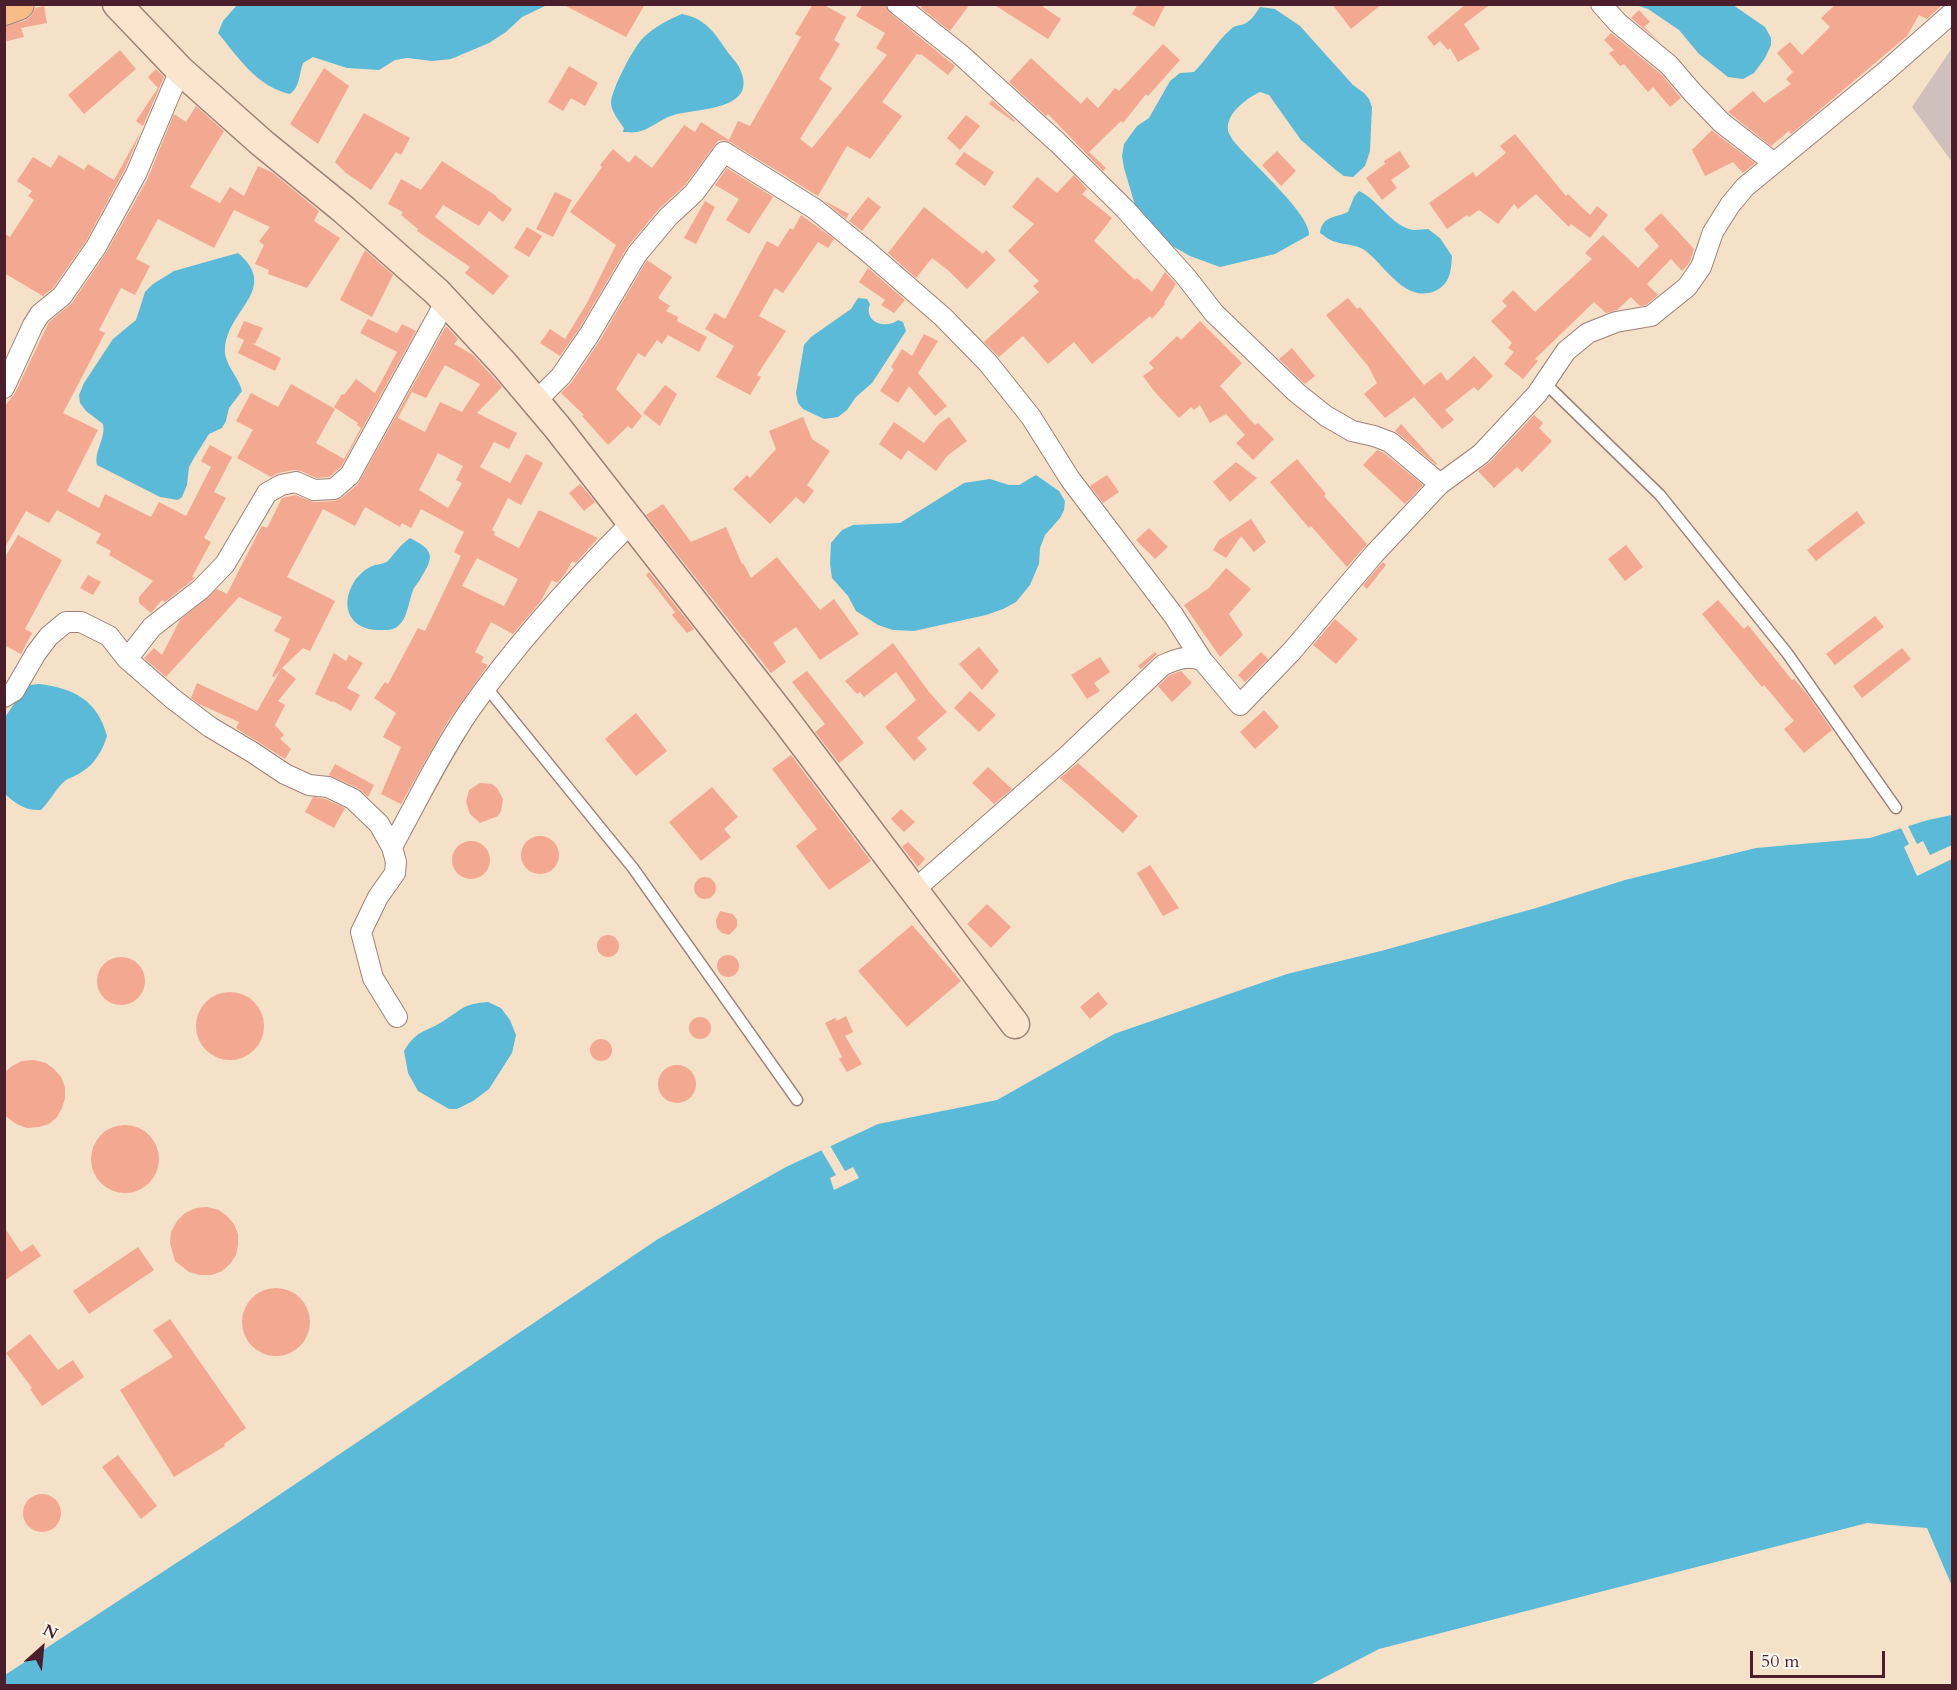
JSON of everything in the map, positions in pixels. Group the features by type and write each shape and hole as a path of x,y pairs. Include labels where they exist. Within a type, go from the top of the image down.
{"main road":[{"path":"4,9 18,4"}],"street":[{"path":"117,4 180,70 262,143 343,209 446,301 535,402 781,714 1015,1024"},
{"path":"897,4 960,54 1066,151 1125,209 1186,277 1214,313 1297,393 1326,416 1352,431 1390,442 1440,484"},
{"path":"1601,4 1618,23 1669,65 1692,93 1722,123 1774,163"},
{"path":"535,402 561,376 589,335 637,254 668,217 694,192 724,152 815,209 943,317 988,363 1031,417 1070,478 1174,616 1202,660 1240,705 1292,651 1375,553 1440,484 1481,454 1537,394 1566,351 1588,333 1616,322 1651,316 1687,287 1701,267 1713,232 1745,187 1953,13"},
{"path":"4,388 40,314 62,296 96,247 136,174 180,70"},
{"path":"127,660 152,627 201,589 225,564 267,494 281,485 296,482 314,490 334,489 350,476 446,301"},
{"path":"392,846 448,744 469,711 523,641 581,574 630,524"},
{"path":"4,697 14,691 36,653 49,636 66,622 81,622 109,636 127,660 210,727 285,774 309,785 328,787 353,799 379,824 392,846 396,862 395,873 378,897 361,932 373,978 397,1017"},
{"path":"914,891 1066,757 1163,665 1178,658 1191,657 1202,660"}],"lane":[{"path":"1545,383 1660,495 1787,654 1896,808"},
{"path":"487,688 633,868 797,1100"}],"shaded area":[{"path":"1952,48 1952,162 1912,107"}],"water":[{"path":"237,5 547,5 522,17 506,32 489,43 451,59 432,61 407,58 395,60 379,70 347,68 313,57 303,63 297,84 290,94 258,78 218,33 223,21"},
{"path":"1636,5 1733,5 1765,27 1771,38 1771,45 1754,73 1743,79 1728,77 1699,54 1679,30 1648,9"},
{"path":"1260,7 1275,9 1300,26 1353,85 1369,99 1372,107 1370,151 1365,166 1353,177 1344,176 1301,140 1269,95 1260,92 1249,98 1230,118 1229,133 1239,148 1290,201 1307,226 1309,235 1275,254 1220,267 1190,256 1167,243 1137,212 1122,156 1124,144 1137,126 1149,118 1170,81 1180,73 1194,72 1226,34 1234,27 1249,21"},
{"path":"682,14 697,19 708,27 736,62 744,83 741,93 734,100 723,105 669,117 642,131 623,132 624,128 614,113 611,103 624,68 645,36 653,29"},
{"path":"1359,191 1402,226 1411,230 1428,229 1440,238 1452,256 1450,272 1444,285 1424,294 1414,292 1395,280 1363,249 1330,240 1320,233 1326,220 1348,212"},
{"path":"238,253 250,266 254,278 253,289 228,334 225,354 242,391 229,408 222,428 209,434 194,458 189,467 187,485 182,497 178,500 160,497 97,465 103,424 86,411 80,403 79,395 84,383 113,339 136,320 145,292 153,284 174,271"},
{"path":"858,298 867,299 873,320 888,324 898,320 903,322 906,331 872,383 856,397 847,410 838,417 824,419 803,409 798,403 796,393 804,345 811,337 851,309"},
{"path":"1036,475 1059,491 1065,501 1064,510 1045,535 1040,548 1039,564 1030,585 1016,602 1003,609 914,631 893,630 878,625 856,611 848,596 832,578 831,543 842,530 853,525 900,523 964,483 990,479 1009,485 1019,485"},
{"path":"410,538 423,545 430,557 426,569 414,588 402,622 395,628 385,630 372,630 356,623 348,609 347,601 354,582 360,574 372,566 388,561"},
{"path":"39,684 63,689 83,698 98,714 107,736 95,760 81,772 66,780 41,810 36,810 22,806 5,794 4,719 17,699 30,685"},
{"path":"1952,815 1952,1586 1927,1528 1867,1523 1379,1649 1310,1685 5,1686 5,1675 239,1522 658,1239 786,1167 878,1124 997,1100 1114,1034 1287,974 1381,951 1536,908 1625,880 1756,848 1870,838"},
{"path":"488,1002 501,1008 510,1020 516,1035 512,1053 489,1089 457,1109 449,1109 418,1091 408,1073 404,1051 418,1035 464,1007"}],"pier":[{"path":"1907,824 1917,844 1923,841 1930,855 1952,845 1952,859 1917,876 1904,847 1909,844 1900,826"},
{"path":"829,1144 845,1171 853,1167 859,1178 834,1190 830,1178 836,1175 820,1148"}],"building":[{"path":"562,4 645,4 626,37"},
{"path":"813,4 822,4 846,17 834,40 840,44 819,79 832,88 800,139 812,148 887,55 876,48 885,33 856,16 863,4 885,4 890,13 955,66 948,75 921,54 917,54 882,102 902,116 870,159 847,146 818,196 730,142 718,141 685,185 659,209 628,246 579,329 560,356 540,343 550,329 565,339 587,303 616,245 570,212 602,167 600,165 613,149 629,163 635,155 652,168 684,125 695,132 701,122 729,140 738,121 750,126 801,37 795,34"},
{"path":"923,4 970,4 950,31 921,8"},
{"path":"993,4 1039,4 1061,19 1048,39"},
{"path":"1138,4 1166,4 1154,27 1132,14"},
{"path":"1332,4 1382,4 1351,29"},
{"path":"1466,4 1491,4 1464,24 1480,49 1458,62 1450,48 1448,50 1440,41 1434,46 1427,37"},
{"path":"1836,4 1943,4 1927,19 1919,15 1907,36 1791,134 1789,131 1771,146 1728,112 1753,91 1764,103 1791,84 1786,79 1793,72 1777,53 1790,42 1802,55 1830,27 1821,18"},
{"path":"44,6 47,23 21,28 24,37 4,42 4,26 24,21 31,16 35,8"},
{"path":"1639,10 1650,22 1644,27 1661,43 1631,18"},
{"path":"1611,33 1661,74 1681,98 1670,107 1653,87 1648,92 1624,64 1620,66 1609,53 1614,50 1604,40"},
{"path":"1163,44 1180,60 1148,96 1146,94 1123,123 1121,121 1089,152 1106,168 1103,171 1048,114 1046,116 1009,82 1031,58 1081,104 1087,97 1098,108 1115,88 1119,91"},
{"path":"120,50 136,69 84,114 68,95"},
{"path":"569,66 598,83 585,106 571,98 563,111 548,102"},
{"path":"324,68 349,86 318,144 290,124"},
{"path":"156,69 164,77 143,126 136,121 158,88 148,77"},
{"path":"992,100 1015,121 989,104"},
{"path":"196,106 224,131 190,187 220,203 230,187 244,196 258,166 273,173 319,211 314,221 340,238 307,288 268,274 269,270 255,264 264,245 259,241 270,227 234,210 214,248 158,219 136,259 150,266 135,295 121,288 99,330 105,333 63,413 98,430 67,491 99,508 105,494 151,517 159,502 186,516 211,467 201,461 210,445 232,457 214,492 226,498 204,538 211,542 192,577 195,578 165,602 162,600 151,613 139,603 139,597 153,581 109,555 111,551 96,543 101,534 57,510 49,523 26,511 4,549 4,407 15,393 49,322 72,303 106,253 147,180 174,114 186,122"},
{"path":"364,113 410,138 401,155 396,152 371,190 346,173 335,162"},
{"path":"966,115 980,126 960,150 947,138"},
{"path":"1712,130 1755,163 1743,173 1733,162 1705,176 1692,150"},
{"path":"141,131 125,169 86,241 53,288 43,296 4,273 4,233 10,237 34,200 28,196 32,191 17,181 33,157 51,168 59,155 84,170 88,164 114,180"},
{"path":"1515,134 1566,196 1568,194 1590,215 1597,206 1608,215 1590,238 1571,224 1569,227 1536,194 1518,209 1514,204 1498,224 1479,210 1469,217 1467,215 1447,229 1429,203 1473,172 1476,177 1506,153 1500,146"},
{"path":"1277,151 1296,171 1281,186 1262,165"},
{"path":"1400,151 1410,167 1391,180 1397,188 1382,200 1366,178 1385,164 1384,161"},
{"path":"964,152 994,172 985,186 955,164"},
{"path":"442,161 495,195 512,209 503,222 489,211 479,226 443,205 435,217 509,276 493,295 465,273 470,267 417,231 418,229 401,215 403,212 388,204 401,179 421,190"},
{"path":"727,168 773,197 749,234 726,220 739,199 715,185"},
{"path":"1074,175 1087,189 1082,194 1112,218 1094,241 1135,280 1137,278 1152,292 1165,272 1176,284 1165,304 1152,319 1150,316 1092,364 1074,342 1048,364 1023,336 999,357 984,342 1039,292 1033,286 1039,281 1008,251 1034,224 1012,207 1037,177 1057,193"},
{"path":"555,192 572,200 553,237 536,229"},
{"path":"868,197 881,207 862,231 849,221"},
{"path":"823,200 849,214 846,219"},
{"path":"705,201 715,207 696,244 684,238"},
{"path":"924,207 983,254 986,250 996,260 967,289 932,258 916,278 888,253"},
{"path":"1661,213 1694,249 1690,262 1682,271 1671,259 1647,284 1658,295 1646,305 1640,306 1631,297 1617,310 1606,313 1594,302 1535,359 1538,361 1523,379 1504,364 1514,352 1508,348 1512,343 1491,321 1507,306 1502,301 1513,290 1535,312 1592,259 1585,253 1603,235 1638,268 1659,246 1644,229"},
{"path":"801,215 834,239 828,248 818,242 783,293 775,288 759,316 786,331 757,375 761,377 750,395 716,377 734,346 705,329 715,313 725,319 767,241 778,247 790,228 793,230"},
{"path":"527,227 542,236 529,257 514,248"},
{"path":"365,250 393,275 372,317 340,300"},
{"path":"647,260 672,277 658,298 670,306 666,311 678,317 677,321 707,337 699,352 668,335 662,344 657,340 645,357 638,353 616,389 642,416 632,429 628,426 608,445 582,416 584,415 561,393 571,383 599,342"},
{"path":"868,268 905,300 894,313 881,305 885,300 859,282"},
{"path":"1348,298 1357,309 1360,307 1424,385 1441,372 1447,381 1474,356 1493,376 1478,391 1474,387 1445,410 1454,420 1442,429 1414,397 1385,418 1364,394 1377,383 1368,366 1326,315"},
{"path":"368,319 397,333 402,324 416,331 341,467 329,477 316,478 294,470 271,477 237,458 253,430 236,421 251,393 278,407 291,384 335,409 316,443 344,459 361,428 357,425 358,423 334,407 356,379 375,393 397,352 360,333"},
{"path":"244,321 263,328 255,344 251,343 281,358 275,371 238,353 244,340 237,337"},
{"path":"1200,321 1242,363 1220,386 1255,425 1258,423 1274,439 1253,460 1236,443 1245,435 1226,414 1210,423 1200,405 1194,410 1191,407 1179,418 1143,376 1154,368 1149,363 1177,336 1181,340"},
{"path":"446,326 458,339 454,344 473,355 502,387 477,413 517,433 509,449 494,442 480,467 510,483 526,454 543,463 521,505 508,498 492,530 495,532 494,535 519,548 539,510 598,538 576,563 572,561 557,583 552,580 541,601 513,634 491,622 475,652 484,657 481,662 488,665 448,721 401,804 381,794 401,747 383,737 396,713 374,698 385,682 388,684 418,628 425,631 461,556 454,552 464,532 421,509 411,528 402,523 400,527 365,507 355,526 323,509 287,577 335,601 310,651 303,648 282,668 296,679 278,701 285,705 275,725 284,735 280,739 291,749 285,759 236,728 239,722 191,698 197,683 257,711 281,669 274,677 272,676 290,639 274,631 282,617 239,597 166,677 144,658 154,648 162,655 180,620 217,589 227,594 259,531 262,526 267,528 282,498 295,495 314,502 335,501 358,484","holes":["445,365 480,384 462,412 440,402 425,432 398,418 412,392 426,398","438,453 463,466 456,480 462,483 448,508 419,490","477,558 518,579 504,606 462,586"]},
{"path":"924,334 938,341 918,373 947,406 935,416 909,386 898,403 880,391 894,369 891,367 902,349 912,356"},
{"path":"1292,348 1315,376 1305,384 1279,359"},
{"path":"665,385 677,394 660,426 643,413"},
{"path":"1534,415 1543,423 1539,428 1552,441 1522,472 1517,467 1494,488 1478,471 1490,462"},
{"path":"803,417 812,439 830,451 807,485 814,491 804,504 796,497 770,524 733,489 747,475 750,478 776,449 769,431"},
{"path":"949,417 967,441 947,456 936,471 908,450 901,460 879,444 894,422 924,443 939,424"},
{"path":"1401,424 1437,464 1436,465 1395,431"},
{"path":"1377,450 1384,453 1423,485 1405,504 1363,465"},
{"path":"1297,459 1326,494 1324,496 1367,544 1347,567 1311,526 1309,528 1270,482"},
{"path":"1236,462 1257,478 1230,502 1213,482"},
{"path":"1107,475 1119,492 1103,503 1090,486"},
{"path":"580,484 595,502 584,511 569,493"},
{"path":"663,504 691,542 726,527 742,564 751,578 777,557 820,610 834,599 859,634 820,660 796,627 773,643 786,662 771,673 646,515"},
{"path":"1857,511 1865,523 1816,561 1807,550"},
{"path":"1251,519 1266,542 1254,552 1241,536 1226,558 1213,550 1219,540"},
{"path":"1149,528 1168,547 1155,559 1136,540"},
{"path":"18,535 62,560 25,629 32,633 21,654 4,645 4,559"},
{"path":"1626,545 1643,567 1625,581 1608,559"},
{"path":"1383,562 1386,565 1367,589 1363,585"},
{"path":"1226,568 1251,589 1229,614 1243,635 1220,657 1184,605 1209,588"},
{"path":"649,572 694,629 687,633 672,615 675,612 646,575"},
{"path":"88,575 101,582 93,595 80,588"},
{"path":"1718,600 1744,629 1748,625 1792,680 1794,679 1807,694 1832,730 1804,753 1784,729 1794,721 1764,685 1762,687 1702,614"},
{"path":"1875,616 1884,627 1835,665 1826,654"},
{"path":"1335,619 1358,639 1336,664 1313,645"},
{"path":"893,643 929,692 947,712 917,738 927,749 914,761 885,727 916,700 896,672 864,697 860,692 857,694 845,681"},
{"path":"979,647 999,671 982,690 959,664"},
{"path":"1902,648 1911,659 1862,698 1853,686"},
{"path":"1155,652 1157,654 1141,669 1138,666"},
{"path":"1261,652 1268,659 1245,682 1238,675"},
{"path":"334,653 346,661 349,655 363,663 347,688 360,695 351,711 315,694"},
{"path":"1100,657 1110,672 1094,683 1100,691 1087,699 1071,675"},
{"path":"807,671 864,743 839,763 815,732 825,724 792,682"},
{"path":"1181,671 1192,683 1172,702 1158,686 1170,675"},
{"path":"970,691 996,715 979,732 954,708"},
{"path":"1264,710 1279,727 1255,749 1240,732"},
{"path":"636,713 667,751 636,776 605,739"},
{"path":"791,755 871,861 829,890 796,846 817,829 772,769"},
{"path":"1078,763 1138,816 1123,833 1060,778"},
{"path":"335,764 374,785 368,797 358,788 329,775"},
{"path":"988,767 1012,789 994,804 972,783"},
{"path":"480,783 492,784 503,799 498,816 480,823 470,814 466,802 469,790"},
{"path":"712,787 738,817 724,829 731,837 701,861 669,822"},
{"path":"313,797 325,799 345,808 334,828 305,812"},
{"path":"901,809 915,822 904,832 891,819"},
{"path":"540,836 553,842 559,855 553,868 540,874 527,868 521,855 527,842"},
{"path":"471,841 484,847 490,860 484,873 471,879 458,873 452,860 458,847"},
{"path":"908,842 925,859 918,867 902,847"},
{"path":"1150,865 1179,908 1163,916 1137,873"},
{"path":"705,877 713,880 716,888 713,896 705,899 697,896 694,888 697,880"},
{"path":"987,904 1011,927 991,948 967,924"},
{"path":"720,911 733,914 737,920 737,927 729,935 717,928 716,920"},
{"path":"912,925 961,981 907,1027 858,971"},
{"path":"608,935 616,938 619,946 616,954 608,957 600,954 597,946 600,938"},
{"path":"728,955 736,958 739,966 736,974 728,977 720,974 717,966 720,958"},
{"path":"121,957 138,964 145,981 138,998 121,1005 104,998 97,981 104,964"},
{"path":"230,992 243,995 254,1002 261,1013 264,1026 261,1039 254,1050 243,1057 230,1060 217,1057 206,1050 199,1039 196,1026 199,1013 206,1002 217,995"},
{"path":"1098,992 1108,1004 1090,1019 1080,1007"},
{"path":"846,1016 853,1032 845,1036 862,1064 847,1072 839,1059 842,1057 825,1023 835,1018 837,1021"},
{"path":"700,1017 708,1020 711,1028 708,1036 700,1039 692,1036 689,1028 692,1020"},
{"path":"601,1039 609,1042 612,1050 609,1058 601,1061 593,1058 590,1050 593,1042"},
{"path":"34,1060 46,1063 61,1077 65,1087 65,1098 57,1117 49,1124 27,1128 16,1124 4,1115 4,1073 22,1061"},
{"path":"677,1065 690,1071 696,1084 690,1097 677,1103 664,1097 658,1084 664,1071"},
{"path":"125,1125 138,1128 149,1135 156,1146 159,1159 156,1172 149,1183 138,1190 125,1193 112,1190 101,1183 94,1172 91,1159 94,1146 101,1135 112,1128"},
{"path":"207,1207 219,1210 234,1224 238,1234 238,1245 236,1255 222,1271 212,1275 200,1275 189,1272 175,1261 170,1243 171,1232 185,1213 196,1208"},
{"path":"4,1227 21,1252 33,1244 41,1256 4,1281"},
{"path":"138,1247 154,1270 89,1314 73,1291"},
{"path":"276,1288 289,1291 300,1298 307,1309 310,1322 307,1335 300,1346 289,1353 276,1356 263,1353 252,1346 245,1335 242,1322 245,1309 252,1298 263,1291"},
{"path":"170,1319 246,1428 224,1444 225,1446 174,1477 120,1390 173,1357 153,1330"},
{"path":"30,1334 58,1370 73,1360 84,1377 42,1406 30,1389 32,1388 6,1353"},
{"path":"118,1455 157,1506 141,1519 102,1467"},
{"path":"42,1494 55,1500 61,1513 55,1526 42,1532 29,1526 23,1513 29,1500"}]}
